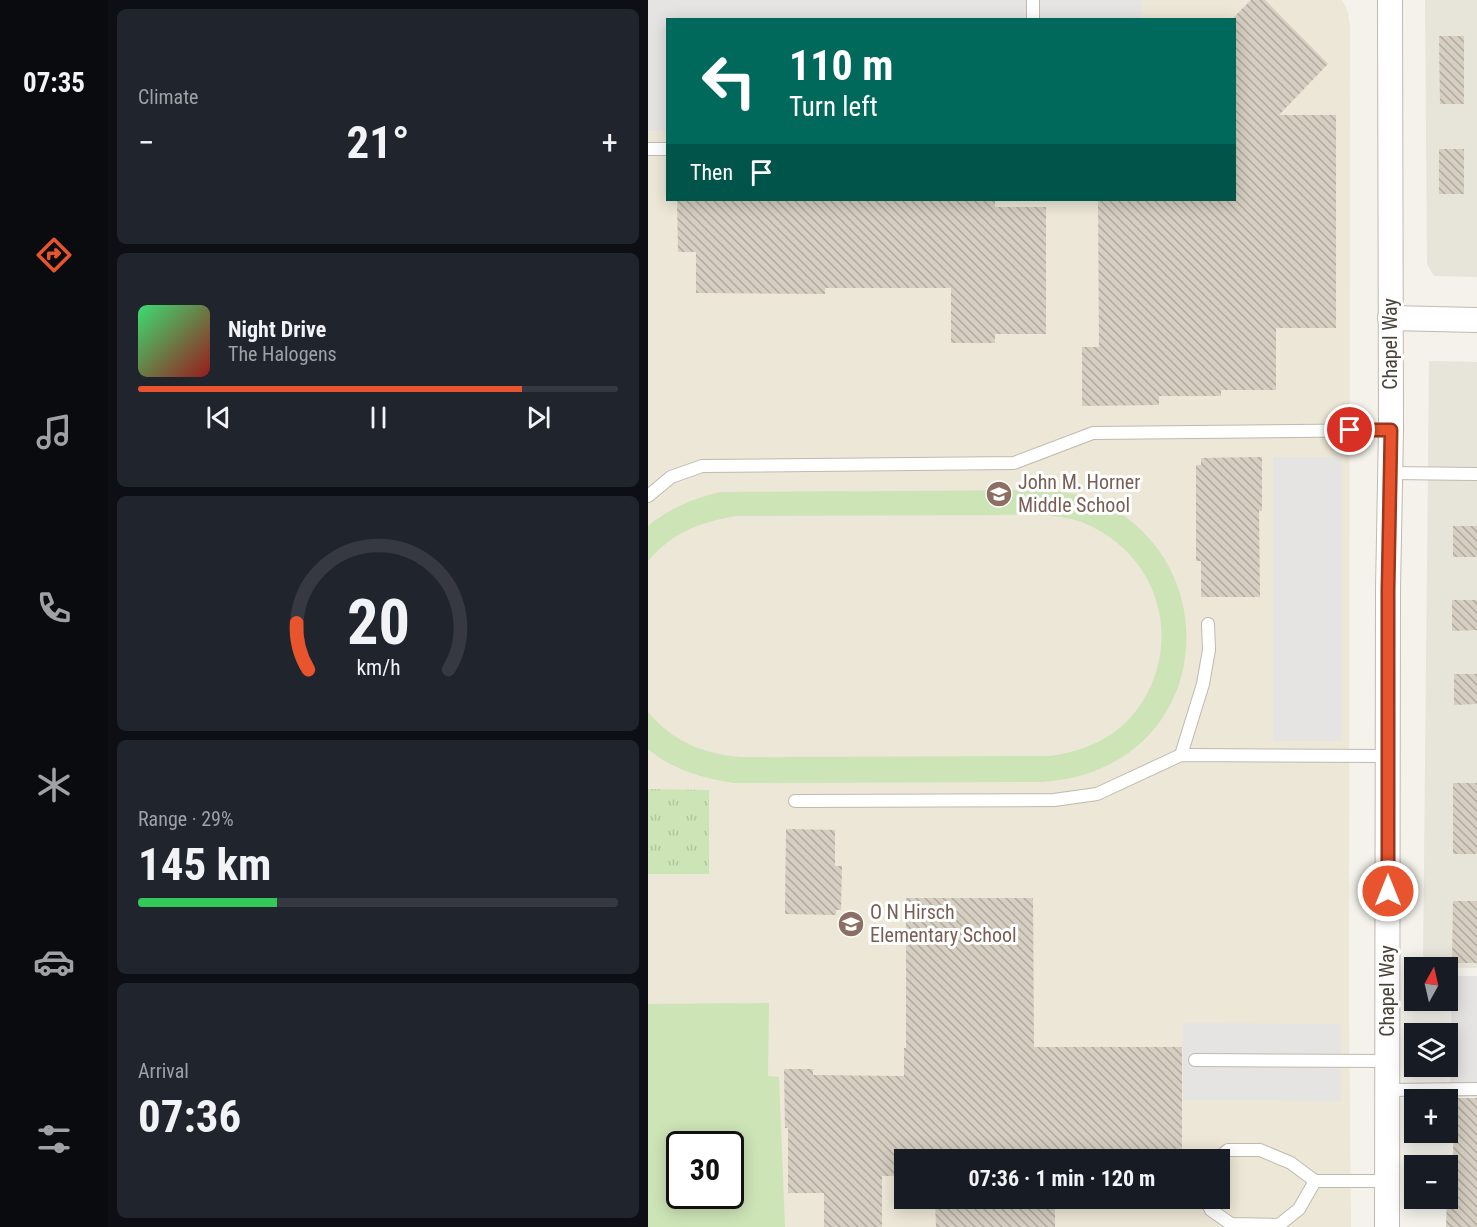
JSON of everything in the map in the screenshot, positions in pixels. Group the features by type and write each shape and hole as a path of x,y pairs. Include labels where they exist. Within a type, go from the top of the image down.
{"street":[{"name":"Chapel Way","path":"1387,1227 1391,430 1390,0"},
{"path":"1390,318 1477,320"}],"lane":[{"path":"1033,0 1033,18"},
{"path":"648,149 666,149"},
{"path":"648,496 671,477 702,466 1014,463 1093,433 1391,430"},
{"path":"1390,473 1477,474"},
{"path":"1181,755 1203,684 1209,650 1208,624"},
{"path":"795,801 1054,800 1097,794 1181,755 1388,756"},
{"path":"1195,1060 1387,1060"},
{"path":"1387,1090 1477,1089"},
{"path":"1230,1150 1260,1149 1291,1163 1316,1181 1387,1181"},
{"path":"1210,1209 1231,1224 1279,1225 1299,1209 1316,1181"}],"shaded area":[{"name":"John M. Horner Middle School","path":"648,0 1342,0 1348,12 1350,27 1349,1009 1351,1227 648,1227"},
{"path":"648,0 1141,0 1141,18 666,18 666,131 648,131"},
{"path":"1425,0 1477,0 1477,277 1434,276 1427,264"},
{"path":"1429,361 1477,362 1477,968 1458,968 1458,957 1423,957"},
{"path":"1273,457 1342,457 1342,741 1273,741"},
{"path":"1458,976 1477,976 1477,1097 1458,1097 1458,1089 1450,1089 1450,1077 1458,1077 1458,1023 1451,1023 1451,1011 1458,1011"},
{"path":"1183,1023 1341,1024 1341,1101 1183,1100"}],"green space":[{"path":"1046,490 1086,497 1115,510 1139,528 1153,543 1171,571 1182,602 1186,634 1184,666 1174,696 1159,723 1136,747 1108,765 1084,775 1041,782 734,783 688,772 648,749 648,712 668,731 689,744 701,749 740,757 1049,756 1083,748 1113,733 1135,712 1150,687 1157,669 1161,646 1161,623 1157,602 1149,582 1137,563 1122,547 1080,521 1048,515 736,516 688,530 667,543 648,561 648,526 683,505 721,492"},
{"path":"648,789 709,790 709,874 648,874"},
{"path":"769,1003 768,1076 779,1077 785,1227 648,1227 648,1004"}],"building":[{"path":"1251,0 1265,0 1328,64 1279,115 1336,115 1336,328 1276,328 1276,390 1221,390 1221,396 1159,396 1159,405 1082,406 1082,347 1099,347 1098,201 1236,201 1236,18 1234,17"},
{"path":"1439,36 1464,36 1464,104 1440,104"},
{"path":"1439,149 1464,149 1464,194 1439,194"},
{"path":"677,201 995,201 995,207 1046,207 1046,334 995,334 995,343 951,343 951,288 825,288 825,294 696,293 696,252 678,252"},
{"path":"1262,457 1262,511 1259,511 1260,597 1201,597 1201,561 1196,561 1196,465 1201,465 1201,458"},
{"path":"1453,526 1477,526 1477,557 1453,557"},
{"path":"1452,600 1477,600 1477,630 1452,631"},
{"path":"1454,674 1477,674 1477,704 1454,705"},
{"path":"1453,783 1477,783 1477,854 1453,854"},
{"path":"786,829 835,830 835,866 842,866 841,910 836,910 836,915 785,914"},
{"path":"906,898 1033,898 1034,1047 1182,1047 1182,1149 894,1149 894,1176 882,1176 882,1227 824,1227 824,1193 788,1193 788,1128 785,1128 784,1069 813,1069 813,1075 904,1076 904,1048 906,1048"},
{"path":"1453,901 1477,901 1477,963 1458,963 1458,957 1452,957"},
{"path":"1458,1098 1477,1098 1477,1227 1446,1227 1447,1209 1458,1209 1458,1155 1453,1155 1453,1143 1458,1143"},
{"path":"935,1209 1055,1209 1055,1227 936,1227"}],"place":[{"name":"John M. Horner Middle School","path":"999,494"},
{"name":"O N Hirsch Elementary School","path":"851,924"}],"route":[{"path":"1350,430 1391,430 1388,590 1388,891"}]}
